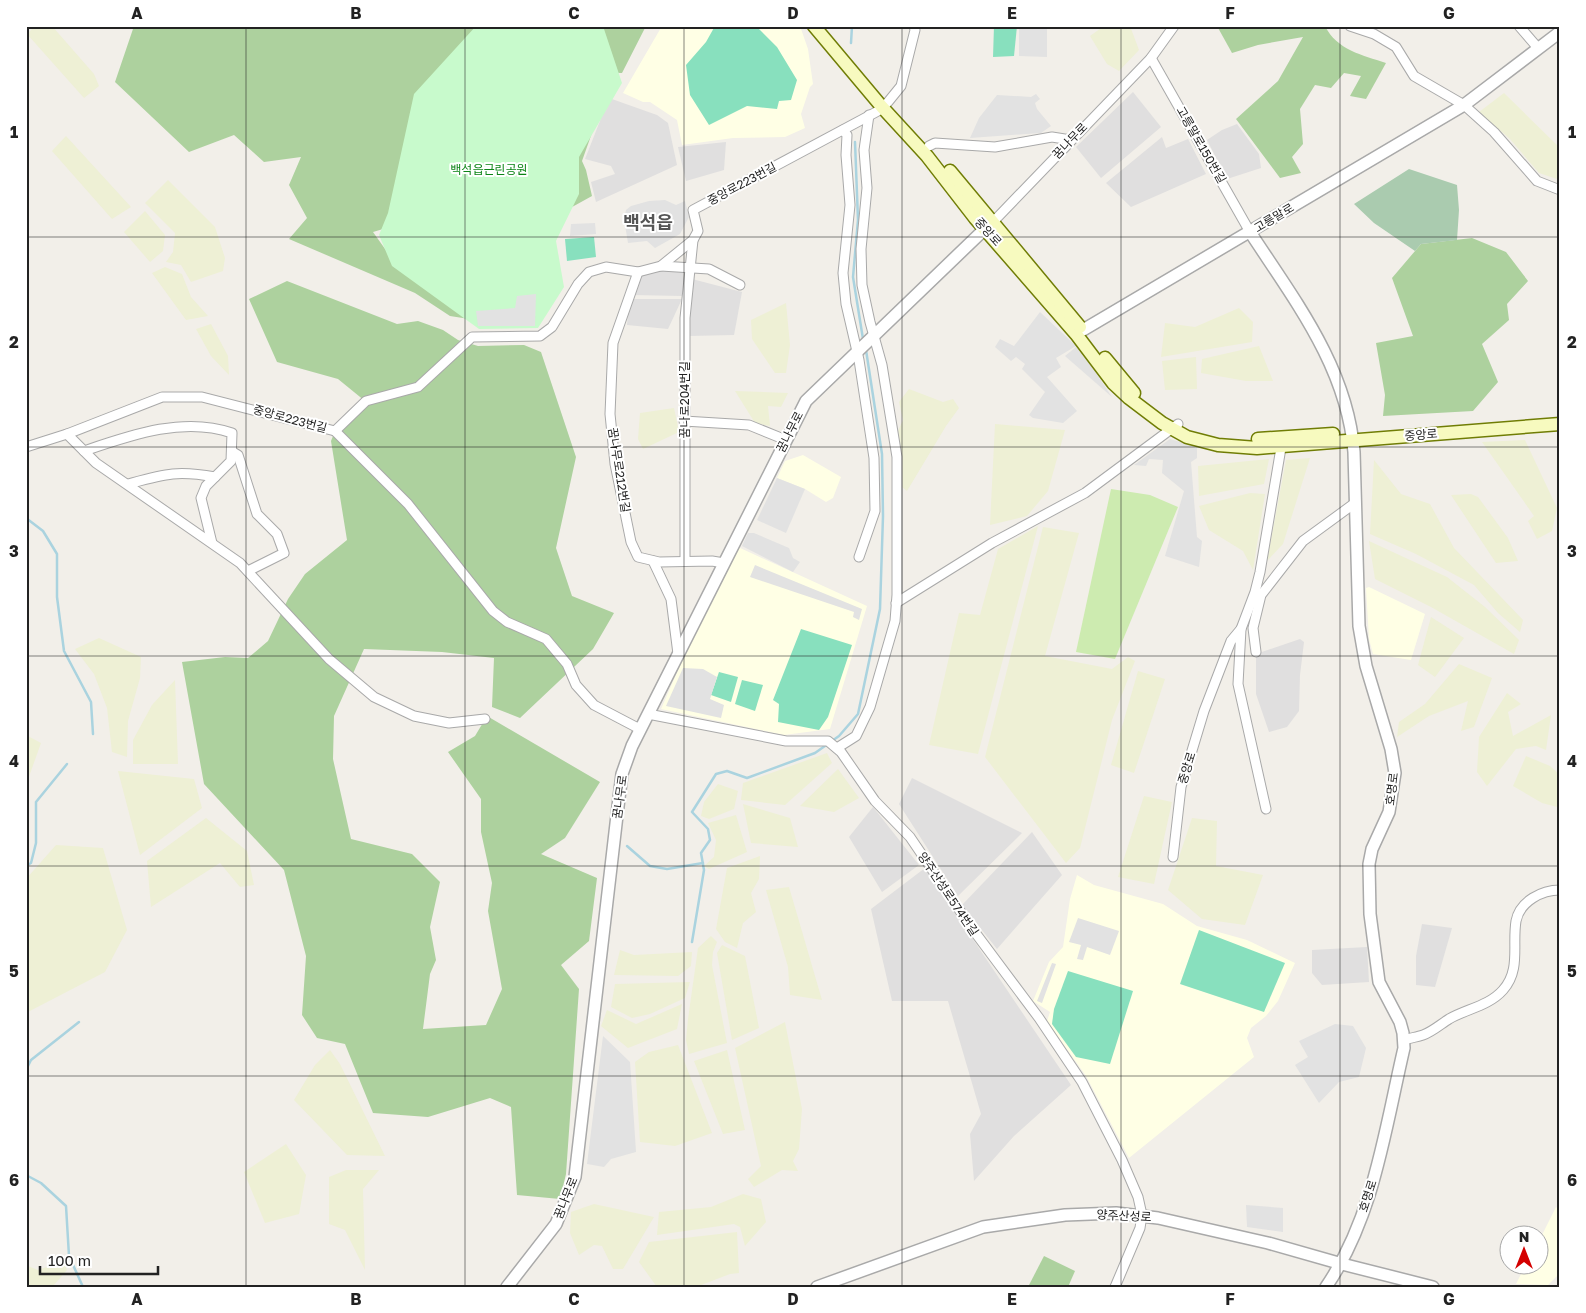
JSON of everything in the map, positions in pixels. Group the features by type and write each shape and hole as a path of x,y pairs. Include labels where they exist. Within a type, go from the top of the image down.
{"main road":[{"name":"중앙로","path":"821,28 926,156 1083,330 1136,395 1175,427"},
{"name":"중앙로","path":"885,105 929,146 1114,383 1149,414 1175,427 1219,438 1282,442 1414,435 1560,424"},
{"name":"중앙로","path":"1353,438 1560,417"}],"street":[{"path":"648,714 786,741 832,745 856,736 870,707 895,621 897,457 882,365 862,285 861,249 867,188 864,150 867,116 885,105 901,86 915,30 914,26"},
{"name":"꿈나무로","path":"508,1287 556,1224 575,1177 619,798 627,759 641,727 806,401 989,225 1151,58 1174,26"},
{"path":"1350,26 1374,34 1396,46 1414,76 1464,105 1494,132 1537,181 1560,190"},
{"path":"1519,26 1538,48"},
{"name":"고릉말로","path":"1083,330 1464,105 1560,32"},
{"name":"고릉말로150번길","path":"1151,58 1250,232"},
{"name":"중앙로223번길","path":"26,447 67,434 162,397 202,397 335,431 366,401 418,387 472,337 540,336 552,327 578,284 589,272 606,267 638,272 661,266 693,240 698,231 693,210 867,116"},
{"path":"843,130 847,135 846,155 850,205 849,231 843,273 846,304 858,352 874,458 875,511 859,556"},
{"path":"929,146 934,143 995,146 1052,137 1071,140"},
{"path":"1250,232 1319,337 1340,382 1353,438"},
{"name":"꿈나로204번길","path":"685,562 685,318 693,240"},
{"path":"661,266 690,270 708,269 740,285"},
{"name":"꿈나무로212번길","path":"638,272 622,312 613,343 610,414 616,464 631,542 638,557 653,561"},
{"path":"684,421 749,425 786,440"},
{"path":"84,451 124,437 181,426 214,426 232,433 233,452 231,461 206,486 201,498 212,543"},
{"path":"896,603 992,542 1084,493 1175,427"},
{"path":"335,431 408,504 493,611 507,622 546,639 567,664 576,685 594,706 636,727 641,727"},
{"path":"67,434 96,463 212,543 248,571 329,659 374,697 414,716 449,723 485,719"},
{"path":"1256,652 1254,628 1261,595 1303,541 1355,500 1358,460 1363,447 1369,443 1414,435"},
{"name":"호명로","path":"1326,1287 1342,1264 1361,1217 1379,1162 1404,1040 1394,1007 1379,982 1370,914 1369,864 1372,849 1389,812 1395,773 1391,749 1366,666 1358,626 1353,438"},
{"name":"중앙로","path":"1266,809 1238,684 1241,629 1255,592 1260,572 1282,442"},
{"path":"233,452 238,455 257,514 277,534 284,553 248,571"},
{"path":"128,484 171,472 192,472 216,477"},
{"path":"678,654 671,599 653,561 685,562 712,560 724,563"},
{"name":"중앙로","path":"1172,856 1181,787 1204,711 1231,641 1241,629"},
{"name":"양주산성로574번길","path":"832,745 874,800 910,837 971,927 1040,1018 1082,1082 1123,1161 1138,1197 1142,1215"},
{"path":"1404,1040 1424,1035 1450,1019 1493,999 1503,990 1513,974 1517,919 1525,905 1537,894 1560,890"},
{"name":"양주산성로","path":"818,1287 983,1227 1065,1215 1110,1213 1142,1215 1268,1243 1433,1287"},
{"path":"1115,1287 1140,1228 1142,1215"}],"shaded area":[{"path":"35,26 52,26 94,74 99,86 84,98 27,34"},
{"path":"662,26 800,26 808,49 813,84 810,87 801,114 805,128 785,137 733,138 682,145 677,120 650,102 643,102 623,93"},
{"path":"1019,26 1047,26 1047,57 1019,56"},
{"path":"1104,26 1130,26 1139,50 1119,71 1107,64 1090,36"},
{"path":"1133,92 1161,127 1101,178 1076,147"},
{"path":"1504,93 1560,148 1560,180 1539,173 1510,139 1479,112"},
{"path":"1036,94 1040,99 1035,103 1037,109 1051,126 1041,133 970,138 979,118 997,95 1031,97"},
{"path":"609,98 657,115 668,123 677,165 596,202 591,182 615,174 611,166 585,159"},
{"path":"1237,124 1259,154 1261,168 1227,179 1207,140 1222,130"},
{"path":"66,136 131,207 112,219 52,151"},
{"path":"1162,137 1166,148 1188,139 1206,174 1131,207 1106,183"},
{"path":"726,142 724,170 686,181 678,147"},
{"path":"1409,169 1457,185 1459,210 1457,240 1421,244 1415,251 1374,223 1354,204"},
{"path":"168,180 215,227 225,258 223,271 191,282 181,265 166,262 173,252 175,233 145,203"},
{"path":"665,200 676,205 685,201 689,217 680,234 655,248 647,241 628,243 624,219 626,210 631,206 649,201"},
{"path":"145,211 165,235 163,251 150,262 124,232"},
{"path":"595,223 596,234 570,236 571,224"},
{"path":"165,267 182,274 191,297 208,316 186,320 152,273"},
{"path":"655,270 683,272 685,289 682,296 632,295 638,276"},
{"path":"692,279 742,292 734,335 689,336"},
{"path":"536,294 535,326 478,326 476,311 515,308 517,296"},
{"path":"629,299 682,299 668,329 627,325"},
{"path":"786,303 790,345 786,373 775,373 752,339 751,320"},
{"path":"1239,308 1253,322 1252,342 1161,357 1165,323 1195,327"},
{"path":"1040,312 1076,346 1056,358 1061,367 1047,377 1077,411 1063,423 1033,418 1029,415 1045,392 1022,369 1025,364 1016,357 1011,361 995,347 1000,339 1014,346"},
{"path":"211,324 228,356 229,375 211,356 196,329"},
{"path":"1259,346 1273,381 1246,381 1201,373 1202,359"},
{"path":"1076,347 1094,370 1112,397 1065,356"},
{"path":"1196,357 1197,389 1165,390 1162,361"},
{"path":"909,389 943,402 953,399 959,408 907,491 902,487 898,431 903,420 899,402"},
{"path":"735,391 788,393 781,407 768,406 770,426 755,423"},
{"path":"674,408 679,432 643,449 638,439 640,413"},
{"path":"995,424 1065,430 1048,491 1027,516 990,525"},
{"path":"1170,439 1197,447 1197,458 1191,462 1197,537 1202,541 1199,567 1165,556 1184,491 1162,473 1163,460 1149,459 1146,466 1134,465"},
{"path":"1525,440 1557,508 1552,531 1537,539 1528,521 1534,516 1482,442"},
{"path":"803,455 841,477 833,498 826,502 805,489 777,478 785,461"},
{"path":"1310,458 1283,544 1267,561 1286,460"},
{"path":"1269,459 1264,484 1199,496 1198,466"},
{"path":"1374,460 1401,494 1430,504 1454,548 1523,620 1520,632 1498,613 1474,585 1416,554 1370,534"},
{"path":"777,478 805,489 786,533 757,520"},
{"path":"1250,493 1265,494 1253,570 1243,551 1209,530 1199,506"},
{"path":"1471,494 1478,497 1508,538 1518,561 1496,563 1451,495"},
{"path":"1038,526 978,754 929,745 959,613 980,615 998,549"},
{"path":"1043,527 1079,533 1045,656 1112,669 1128,657 1135,661 1112,720 1080,848 1066,863 985,757"},
{"path":"748,533 754,533 789,548 793,558 800,562 793,572 742,546"},
{"path":"1369,541 1447,577 1485,607 1519,640 1514,654 1431,607 1375,579"},
{"path":"738,547 867,606 830,729 784,735 661,709 701,618"},
{"path":"755,565 862,609 859,620 853,617 854,612 750,577"},
{"path":"1369,587 1425,614 1411,660 1373,654 1369,639 1366,588"},
{"path":"1431,617 1464,638 1435,677 1418,665"},
{"path":"99,638 141,657 140,678 128,721 127,757 112,752 107,708 94,674 75,649"},
{"path":"1300,639 1304,642 1300,675 1299,711 1287,727 1269,732 1256,694 1256,654"},
{"path":"1459,664 1492,678 1474,727 1461,731 1468,701 1429,716 1397,737 1399,722 1425,704"},
{"path":"683,668 703,669 717,677 710,699 724,705 721,718 666,706"},
{"path":"1138,671 1165,679 1134,773 1111,765"},
{"path":"175,680 178,764 133,764 133,740 152,705"},
{"path":"1507,693 1521,704 1508,712 1513,736 1551,715 1546,750 1536,746 1516,749 1487,786 1477,772 1479,737"},
{"path":"26,735 41,743 26,785"},
{"path":"827,753 832,763 785,805 741,800 743,783"},
{"path":"1526,756 1550,766 1560,775 1557,807 1542,803 1513,786"},
{"path":"838,769 859,798 834,812 800,806"},
{"path":"118,771 194,779 202,808 140,855"},
{"path":"912,778 1022,833 958,896 899,804"},
{"path":"718,784 738,791 734,809 709,819 701,816 704,802"},
{"path":"1144,796 1172,802 1154,884 1118,877"},
{"path":"743,804 790,818 798,847 751,843"},
{"path":"873,807 919,865 882,892 849,837"},
{"path":"736,815 747,852 709,869 704,866 714,857 716,840 708,823"},
{"path":"206,818 247,851 254,885 240,887 220,863 151,907 147,861"},
{"path":"1192,818 1217,821 1216,866 1263,875 1245,925 1202,919 1168,890"},
{"path":"1032,832 1062,875 997,949 962,905"},
{"path":"56,845 103,848 127,930 105,972 26,1013 26,879"},
{"path":"760,856 759,879 751,893 756,912 743,923 737,948 725,942 716,929 727,868"},
{"path":"925,868 1071,1085 1014,1136 974,1181 970,1134 981,1114 948,1001 892,1001 871,909"},
{"path":"1077,875 1094,885 1163,904 1197,926 1247,940 1295,963 1278,1001 1266,1016 1251,1028 1247,1038 1254,1057 1129,1158 1086,1076 1047,1021 1050,1012 1033,1001 1049,962 1063,947 1070,899"},
{"path":"789,887 822,1000 790,995 788,967 766,890"},
{"path":"1078,918 1119,931 1110,955 1087,947 1083,960 1077,959 1081,945 1069,942"},
{"path":"1422,924 1452,928 1435,987 1416,985 1416,956"},
{"path":"711,936 717,942 713,952 712,965 727,1043 689,1054 686,1040 698,948"},
{"path":"722,945 745,956 759,1028 732,1040 717,953"},
{"path":"1367,947 1369,982 1322,985 1312,973 1312,950"},
{"path":"620,950 634,955 692,952 691,966 678,976 614,975"},
{"path":"1052,963 1056,964 1042,1003 1037,1001"},
{"path":"690,982 685,998 650,1014 632,1018 611,1007 615,984"},
{"path":"682,1004 677,1029 628,1048 601,1026 607,1010 636,1024"},
{"path":"785,1022 802,1109 799,1149 793,1161 798,1171 782,1170 754,1187 748,1179 761,1166 735,1048"},
{"path":"1335,1024 1353,1026 1366,1048 1359,1077 1339,1082 1319,1103 1295,1065 1308,1057 1299,1041"},
{"path":"603,1036 630,1062 636,1152 611,1159 604,1167 587,1164"},
{"path":"678,1045 712,1133 675,1146 640,1142 635,1062 649,1052"},
{"path":"330,1050 340,1064 385,1156 347,1155 294,1100 315,1065"},
{"path":"727,1050 745,1130 723,1134 694,1061"},
{"path":"286,1144 306,1175 299,1214 265,1223 244,1172"},
{"path":"346,1170 379,1170 363,1189 365,1270 345,1230 329,1224 329,1177"},
{"path":"743,1194 761,1199 766,1222 745,1246 740,1227 734,1224 657,1235 659,1212 711,1207"},
{"path":"594,1204 654,1217 623,1269 613,1269 602,1246 594,1245 579,1255 570,1233 571,1212"},
{"path":"1246,1205 1283,1208 1283,1232 1247,1227"},
{"path":"1556,1207 1560,1211 1560,1273 1548,1285 1516,1284 1520,1276 1548,1276 1546,1226"},
{"path":"737,1232 739,1273 730,1274 696,1287 657,1287 639,1262 649,1242"},
{"path":"63,1261 67,1270 54,1285 50,1287 26,1287 28,1266 38,1270"}],"green space":[{"path":"134,26 646,26 622,73 567,72 609,85 582,161 592,196 554,217 430,215 373,232 395,263 469,319 450,316 415,293 289,239 307,218 289,185 301,157 264,162 234,135 189,152 115,82"},
{"name":"백석읍근린공원","path":"476,26 603,26 622,83 579,157 579,194 556,241 564,287 538,328 479,329 392,266 379,235 388,213 414,94"},
{"path":"715,26 756,26 777,47 797,80 791,100 779,101 777,109 747,106 709,125 690,95 686,65 706,42"},
{"path":"994,26 1017,26 1014,56 993,57"},
{"path":"1217,26 1325,26 1336,41 1343,46 1359,54 1386,63 1366,99 1350,96 1361,76 1344,73 1331,88 1315,85 1300,109 1303,144 1292,157 1301,173 1280,178 1236,119 1278,81 1303,37 1258,45 1232,53"},
{"path":"594,237 596,257 567,261 565,239"},
{"path":"1472,238 1506,252 1528,281 1507,304 1509,320 1482,344 1498,382 1473,411 1383,416 1385,395 1376,343 1413,336 1392,278 1421,244"},
{"path":"287,281 397,324 418,321 443,330 458,340 478,346 524,345 541,352 576,457 556,548 572,596 614,613 593,649 520,718 492,707 494,658 442,652 364,649 334,716 333,759 351,839 412,854 440,882 430,927 436,960 430,974 423,1029 486,1025 502,989 488,911 492,883 481,832 481,799 448,752 475,736 487,716 600,782 565,838 541,854 597,878 589,941 561,965 579,989 566,1174 560,1199 517,1195 511,1107 490,1098 428,1117 373,1113 345,1044 317,1038 302,1015 306,956 284,870 204,784 182,662 225,657 248,658 268,641 288,599 305,574 347,540 331,441 335,431 365,401 338,379 277,362 249,299"},
{"path":"1111,489 1150,495 1178,507 1115,659 1076,652"},
{"path":"801,629 852,645 828,717 819,730 778,722 779,704 773,700"},
{"path":"719,672 738,677 731,702 711,695"},
{"path":"742,680 763,685 755,711 735,704"},
{"path":"1199,930 1285,963 1264,1012 1180,984"},
{"path":"1068,971 1133,991 1110,1064 1076,1057 1052,1024 1054,1009"},
{"path":"1044,1256 1075,1271 1068,1287 1028,1287"}],"waterway":[{"path":"851,43 852,26"},
{"path":"855,142 858,220 853,277 863,339"},
{"path":"692,942 704,870 701,853 710,840 708,829 692,812 716,774 727,771 747,778 815,753 839,736 858,714 880,609 883,516 882,454 866,350"},
{"path":"26,518 43,531 57,554 57,597 64,651 91,702 93,734"},
{"path":"26,866 31,863 36,843 36,802 67,764"},
{"path":"627,846 650,866 667,869 703,863"},
{"path":"26,1070 31,1060 79,1022"},
{"path":"26,1175 41,1183 66,1206 69,1256 83,1287"}],"district":[{"name":"백석읍","path":"648,223"}]}
